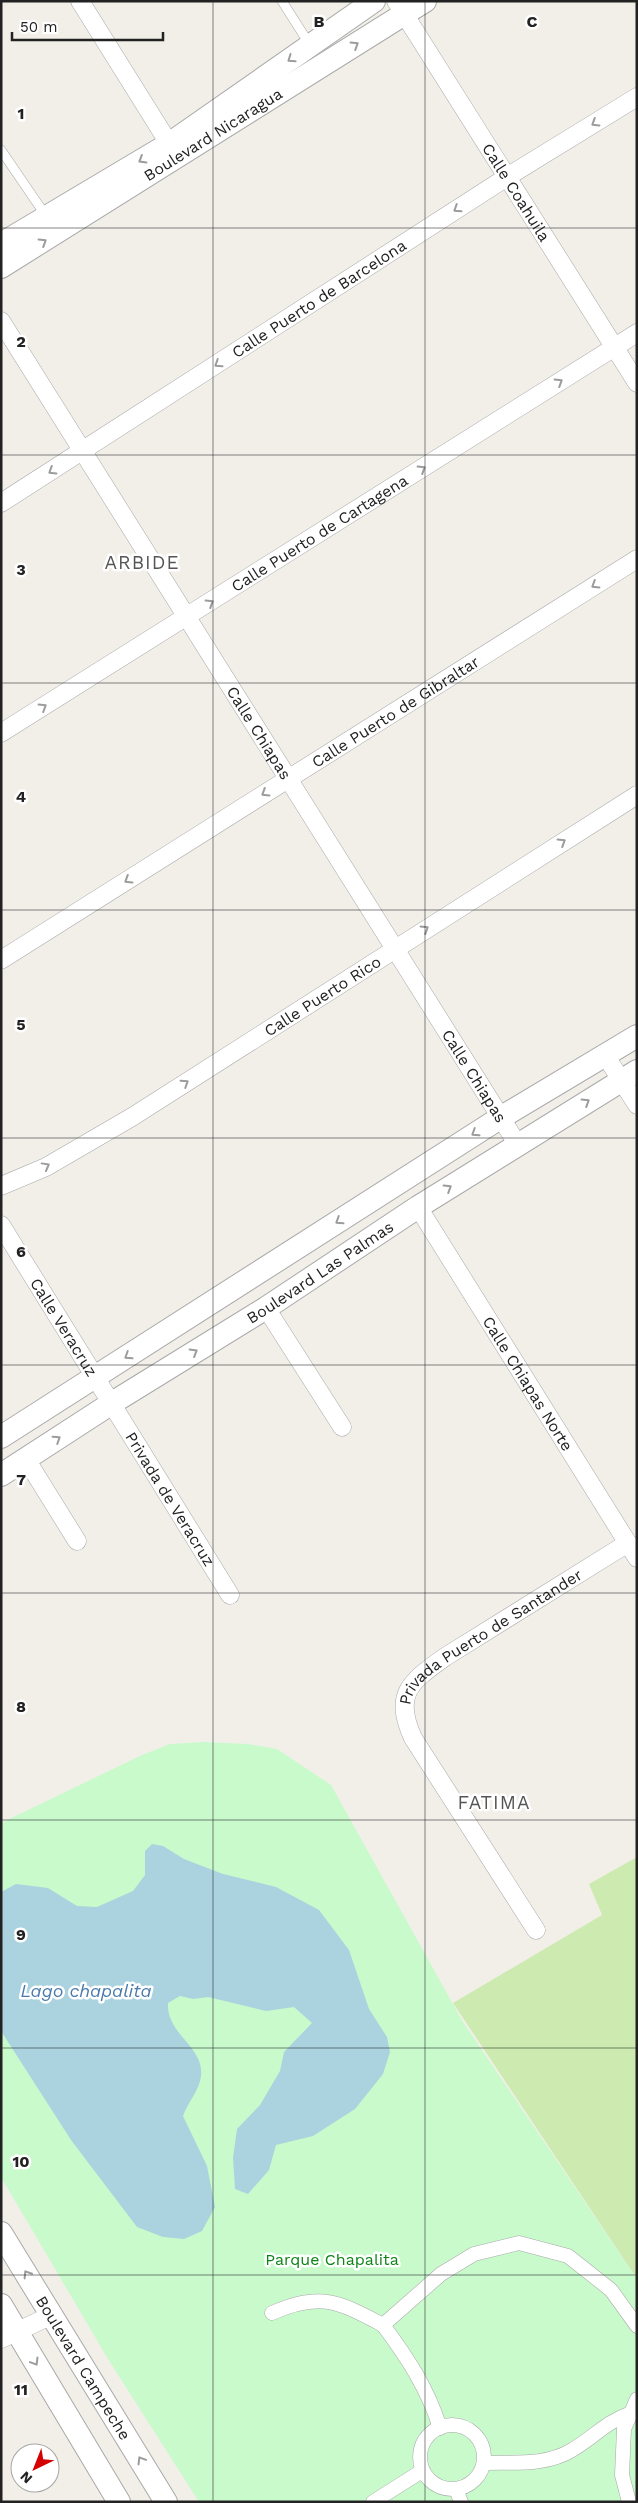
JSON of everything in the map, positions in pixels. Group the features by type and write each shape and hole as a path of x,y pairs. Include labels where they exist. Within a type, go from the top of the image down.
{"street":[{"path":"80,1 174,151"},
{"name":"Boulevard Nicaragua","path":"1,244 47,217 174,151 311,46 374,1"},
{"name":"Boulevard Nicaragua","path":"1,267 174,151 400,8 425,1"},
{"name":"Calle Coahuila","path":"400,8 637,384"},
{"name":"Calle Puerto de Barcelona","path":"1,503 507,177 637,98"},
{"name":"Calle Chiapas","path":"1,321 518,1145"},
{"name":"Calle Puerto de Cartagena","path":"1,733 637,333"},
{"name":"Calle Puerto de Gibraltar","path":"1,960 637,560"},
{"name":"Calle Puerto Rico","path":"1,1186 46,1166 132,1116 637,795"},
{"name":"Boulevard Las Palmas","path":"1,1437 500,1118 637,1036"},
{"path":"605,1055 629,1076 637,1105"},
{"name":"Boulevard Las Palmas","path":"1,1475 112,1403 266,1308 418,1207 629,1076"},
{"name":"Calle Chiapas Norte","path":"418,1207 637,1558"},
{"name":"Calle Veracruz","path":"1,1225 112,1403"},
{"path":"266,1308 342,1427"},
{"name":"Privada de Veracruz","path":"112,1403 230,1595"},
{"path":"26,1459 77,1541"},
{"name":"Privada Puerto de Santander","path":"536,1930 413,1738 406,1724 403,1706 406,1690 417,1676 445,1657 628,1543"},
{"name":"Boulevard Campeche","path":"1,2233 166,2502"},
{"path":"382,2325 441,2274 474,2254 519,2243 568,2256 611,2290 637,2326"},
{"path":"272,2313 293,2304 315,2300 346,2305 382,2325 409,2360 434,2406 440,2428"},
{"path":"1,2305 9,2335 119,2502"},
{"path":"9,2335 52,2314"},
{"path":"629,2502 622,2475 624,2429 637,2400"},
{"path":"484,2463 545,2461 571,2451 613,2419 631,2413"},
{"path":"448,2424 468,2428 482,2443 484,2463 475,2481 459,2496 436,2486 422,2471 420,2451 429,2433 448,2424"},
{"path":"373,2502 422,2471"}],"lane":[{"path":"282,1 311,46"},
{"path":"1,150 47,217"}],"green space":[{"name":"Parque Chapalita","path":"202,1742 248,1744 277,1749 331,1785 463,2022 637,2279 637,2502 199,2502 108,2359 1,2177 1,1823 142,1755 170,1744"},
{"path":"637,1857 637,2279 453,2003 602,1915 589,1884"}],"water":[{"name":"Lago chapalita","path":"152,1844 163,1846 184,1859 223,1874 276,1887 319,1910 349,1950 369,2009 387,2037 390,2052 383,2074 355,2109 313,2136 276,2145 269,2170 248,2194 235,2189 233,2158 237,2129 260,2105 280,2071 284,2052 312,2023 294,2007 266,2011 208,1997 193,1999 180,1996 168,2003 169,2014 173,2024 199,2060 201,2070 199,2085 183,2116 207,2166 215,2207 202,2231 184,2239 163,2237 137,2227 71,2140 1,2031 1,1892 16,1884 48,1888 77,1906 97,1907 133,1891 145,1875 145,1851"}],"district":[{"name":"ARBIDE","path":"142,562"},
{"name":"FATIMA","path":"494,1802"}]}
